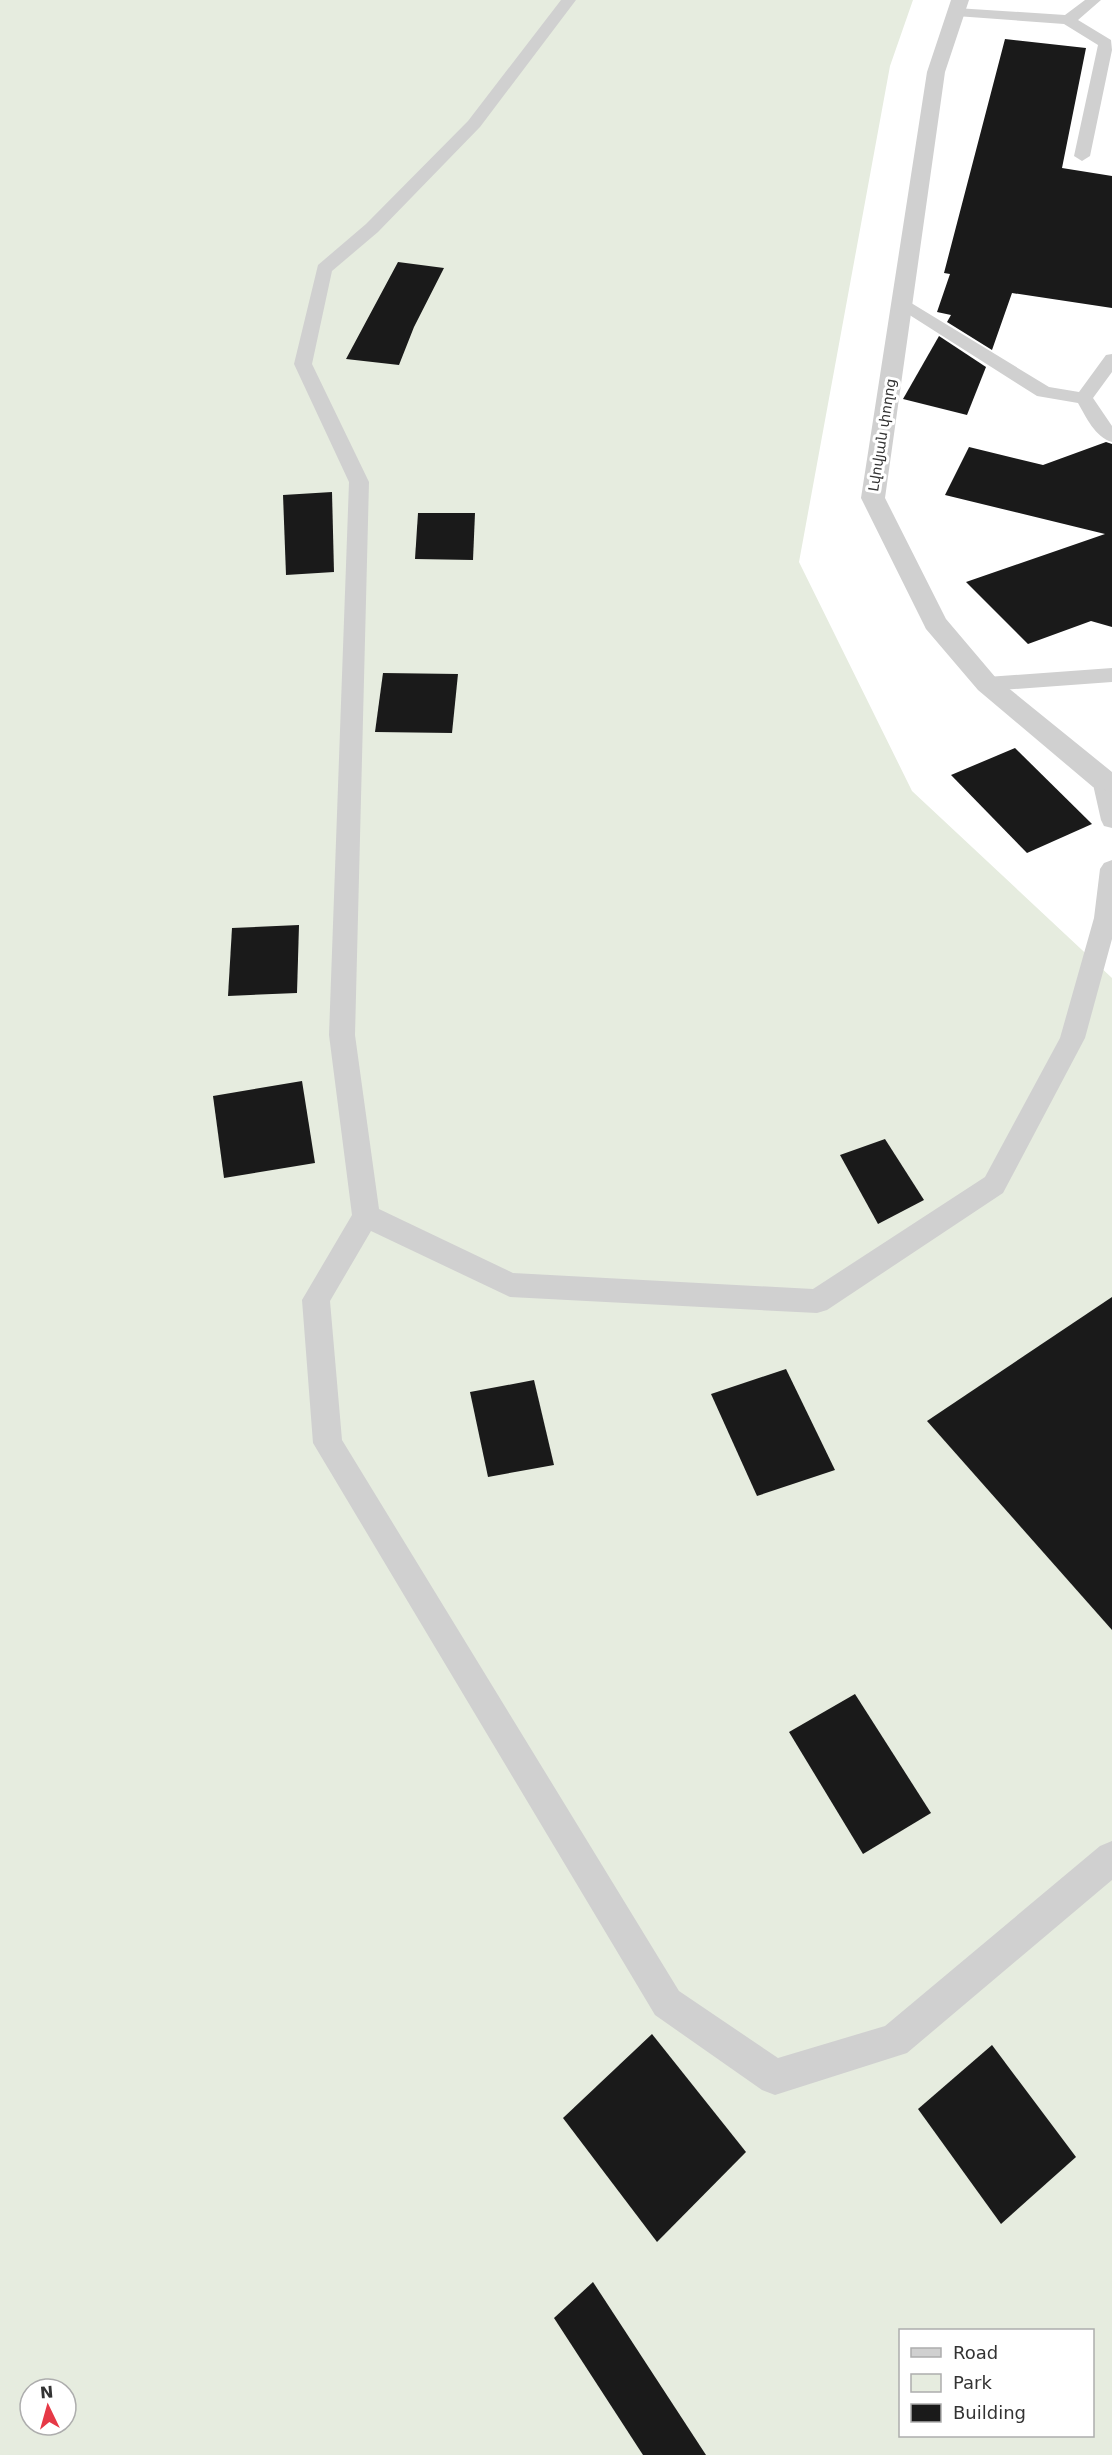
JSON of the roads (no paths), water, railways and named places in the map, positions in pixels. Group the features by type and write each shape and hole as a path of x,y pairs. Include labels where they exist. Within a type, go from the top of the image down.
{"street":[{"name":"Լվովյան փողոց","path":"958,6 936,72 873,498 935,623 987,684 1108,781"}],"lane":[{"path":"569,0 474,124 372,228 324,269 303,364 359,482 342,1035 366,1216 316,1300 328,1443 667,2003 775,2077 895,2041 1112,1858"},
{"path":"1068,20 1094,0"},
{"path":"958,6 1068,20 1109,43 1082,156"},
{"path":"903,303 1044,392 1084,398 1102,427 1112,436"},
{"path":"1084,398 1112,359"},
{"path":"987,684 1112,675"},
{"path":"1108,781 1112,820"},
{"path":"366,1216 510,1285 817,1301 994,1185 1072,1038 1106,918 1112,869"}]}
